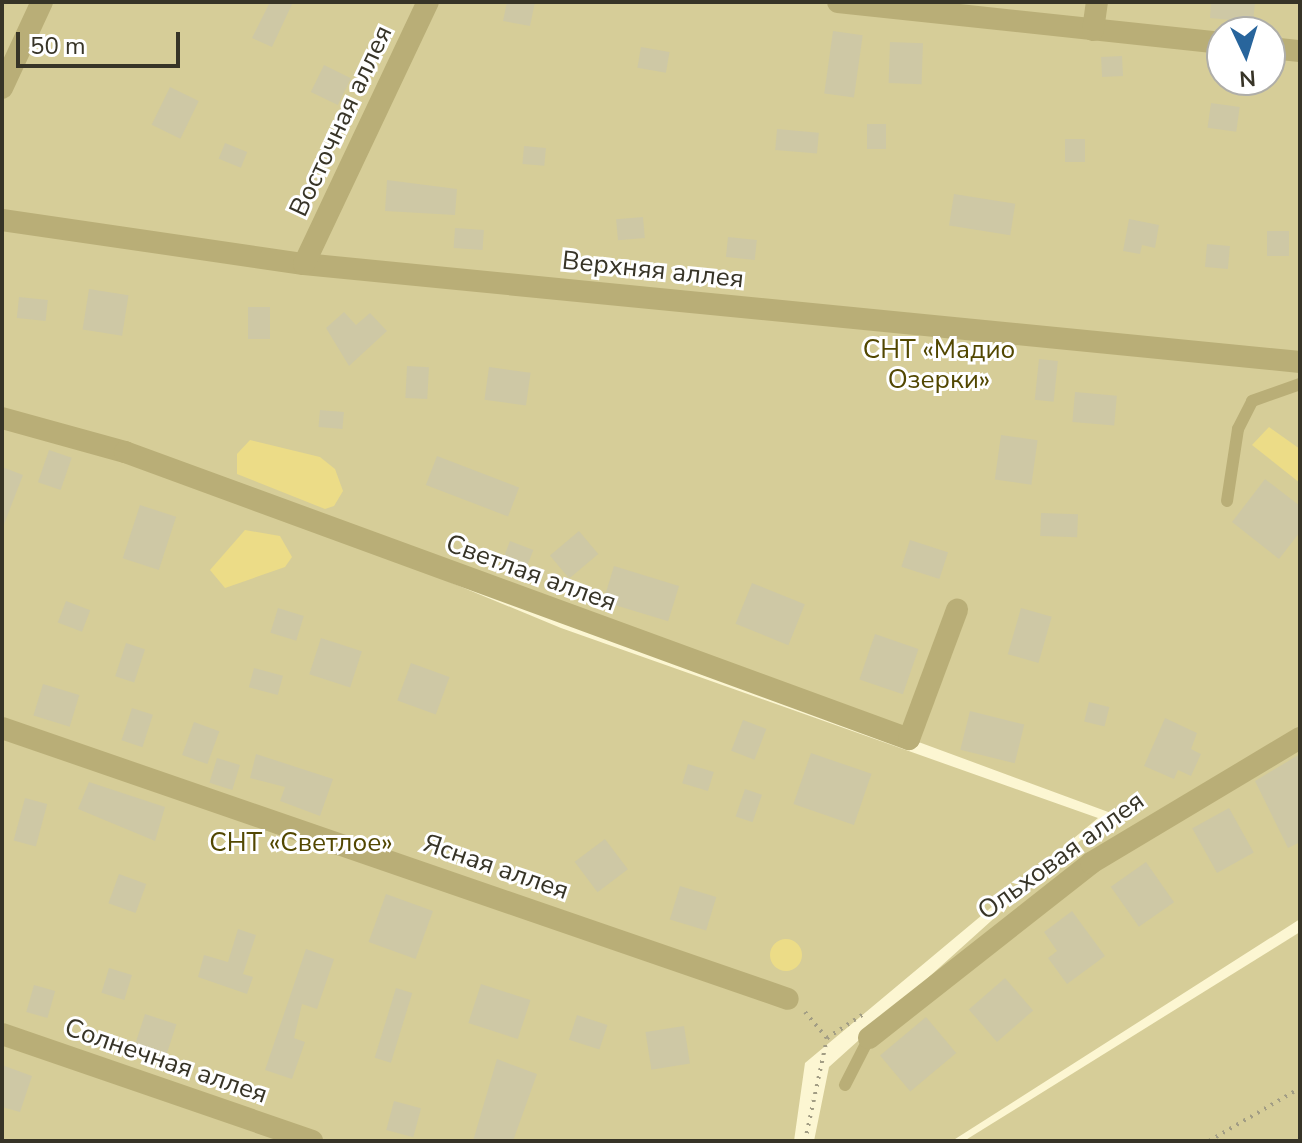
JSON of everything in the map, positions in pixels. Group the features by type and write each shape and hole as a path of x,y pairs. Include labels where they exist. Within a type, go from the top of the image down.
{"street":[{"path":"2,88 42,2"},
{"name":"Восточная аллея","path":"304,264 428,2"},
{"path":"838,2 1206,41"},
{"path":"1093,30 1097,2"},
{"name":"Верхняя аллея","path":"2,220 304,264 1300,362"},
{"name":"Светлая аллея","path":"2,418 125,452 909,739 957,610"},
{"name":"Ясная аллея","path":"2,728 788,999"},
{"name":"Ольховая аллея","path":"869,1038 1091,863 1300,738"},
{"name":"Солнечная аллея","path":"2,1034 312,1141"}],"lane":[{"path":"1227,501 1238,429 1252,401 1300,384"},
{"path":"845,1085 869,1038"}],"path":[{"path":"788,999 827,1038"},
{"path":"805,1141 827,1038 858,1012"},
{"path":"1209,1141 1300,1088"}],"green space":[{"path":"4,2 31,2 2,67 2,5"},
{"name":"СНТ «Мадио Озерки»","path":"37,2 1300,2 1300,919 952,1141 814,1141 829,1067 1111,813 154,460 561,628 1098,818 805,1063 794,1141 2,1141 2,72"},
{"path":"1300,932 1300,1141 964,1141"}],"shaded area":[{"path":"1269,427 1300,449 1300,483 1252,445"},
{"path":"250,440 320,457 335,469 343,491 334,506 325,509 237,474 237,454"},
{"path":"245,530 280,536 292,557 285,567 225,588 210,570"},
{"path":"786,939 798,943 802,955 798,967 786,971 774,967 770,955 774,943"}],"building":[{"path":"270,2 293,2 272,47 252,38"},
{"path":"507,2 535,2 530,26 503,21"},
{"path":"1211,2 1255,2 1254,16 1210,16"},
{"path":"833,31 863,35 854,98 824,93"},
{"path":"890,42 923,43 922,84 889,83"},
{"path":"641,47 670,52 666,73 637,68"},
{"path":"1122,56 1123,76 1102,77 1101,57"},
{"path":"324,65 351,78 338,105 311,92"},
{"path":"170,87 199,101 180,139 152,125"},
{"path":"1211,103 1240,107 1236,132 1208,128"},
{"path":"867,124 886,124 886,149 867,149"},
{"path":"777,129 819,133 817,154 775,150"},
{"path":"1065,139 1085,139 1085,162 1065,162"},
{"path":"225,143 247,152 241,168 219,159"},
{"path":"524,146 546,148 544,166 522,164"},
{"path":"387,180 457,189 455,215 385,211"},
{"path":"954,194 1015,204 1010,235 949,226"},
{"path":"643,217 645,238 618,240 616,219"},
{"path":"1129,219 1159,225 1155,248 1142,245 1140,254 1123,251"},
{"path":"455,228 484,230 483,250 454,248"},
{"path":"1267,231 1289,231 1289,256 1267,256"},
{"path":"728,237 757,240 755,260 726,257"},
{"path":"1207,244 1230,246 1228,269 1205,267"},
{"path":"89,289 129,295 122,336 83,329"},
{"path":"19,297 48,300 46,321 17,318"},
{"path":"248,307 270,307 270,339 248,339"},
{"path":"344,312 356,325 370,313 387,331 349,366 326,328"},
{"path":"1039,359 1058,361 1054,402 1035,400"},
{"path":"407,366 429,367 427,399 405,398"},
{"path":"489,367 531,373 526,406 484,400"},
{"path":"1075,392 1117,396 1114,426 1072,422"},
{"path":"320,410 344,412 342,429 319,427"},
{"path":"1001,435 1038,440 1031,485 995,480"},
{"path":"49,450 72,458 61,490 38,482"},
{"path":"437,456 519,488 508,516 426,485"},
{"path":"2,467 23,475 3,527 2,527"},
{"path":"1265,479 1300,506 1300,532 1279,559 1232,522"},
{"path":"140,505 176,517 159,570 123,558"},
{"path":"1041,513 1078,514 1077,537 1040,536"},
{"path":"579,531 598,554 569,578 550,555"},
{"path":"910,540 948,552 939,579 901,567"},
{"path":"510,541 533,550 524,573 501,564"},
{"path":"614,566 679,586 668,621 603,601"},
{"path":"752,583 805,604 788,645 736,624"},
{"path":"66,601 90,610 82,632 58,622"},
{"path":"278,608 304,616 296,641 270,633"},
{"path":"1021,608 1052,617 1039,663 1008,654"},
{"path":"875,634 918,649 903,694 859,679"},
{"path":"321,638 362,651 350,687 309,674"},
{"path":"126,643 145,649 134,682 115,676"},
{"path":"411,663 450,677 436,715 397,701"},
{"path":"254,668 283,676 278,695 249,687"},
{"path":"43,684 79,695 70,727 33,716"},
{"path":"1089,702 1109,707 1105,726 1084,721"},
{"path":"132,708 153,715 142,747 121,740"},
{"path":"970,711 1024,725 1015,763 960,750"},
{"path":"1165,718 1197,733 1191,749 1201,754 1191,776 1178,770 1174,779 1144,766"},
{"path":"743,720 766,729 755,760 731,751"},
{"path":"194,722 219,731 207,764 182,755"},
{"path":"811,753 872,774 854,825 793,804"},
{"path":"256,754 333,779 320,816 280,801 285,787 250,778"},
{"path":"1300,754 1300,842 1288,848 1255,781"},
{"path":"217,758 240,765 232,790 209,783"},
{"path":"688,764 714,772 708,791 682,783"},
{"path":"89,782 165,807 155,841 78,809"},
{"path":"745,789 762,795 753,822 736,816"},
{"path":"25,798 47,804 36,846 14,841"},
{"path":"1229,808 1254,853 1217,873 1192,828"},
{"path":"605,839 628,869 598,892 575,862"},
{"path":"1146,862 1174,902 1139,927 1111,887"},
{"path":"119,874 146,884 136,913 108,903"},
{"path":"680,886 716,897 706,931 670,919"},
{"path":"386,894 433,911 416,959 369,942"},
{"path":"1072,911 1105,956 1067,984 1048,958 1057,951 1044,932"},
{"path":"238,929 256,935 243,974 253,977 247,994 198,977 204,955 228,962"},
{"path":"306,949 334,959 317,1009 302,1004 294,1038 305,1042 292,1079 265,1070"},
{"path":"109,968 132,975 124,1000 101,993"},
{"path":"1005,978 1033,1010 997,1042 969,1009"},
{"path":"481,984 530,1000 518,1039 468,1023"},
{"path":"34,985 55,991 47,1018 26,1012"},
{"path":"396,988 412,993 391,1063 375,1058"},
{"path":"145,1014 176,1024 165,1059 134,1049"},
{"path":"577,1015 607,1025 599,1050 569,1040"},
{"path":"926,1017 956,1053 910,1092 880,1056"},
{"path":"684,1026 690,1064 651,1070 645,1032"},
{"path":"497,1059 537,1074 513,1141 473,1141"},
{"path":"2,1065 32,1076 20,1112 2,1107"},
{"path":"394,1101 421,1108 413,1137 386,1130"}],"park label":[{"name":"СНТ «Светлое»","path":"301,843"}]}
